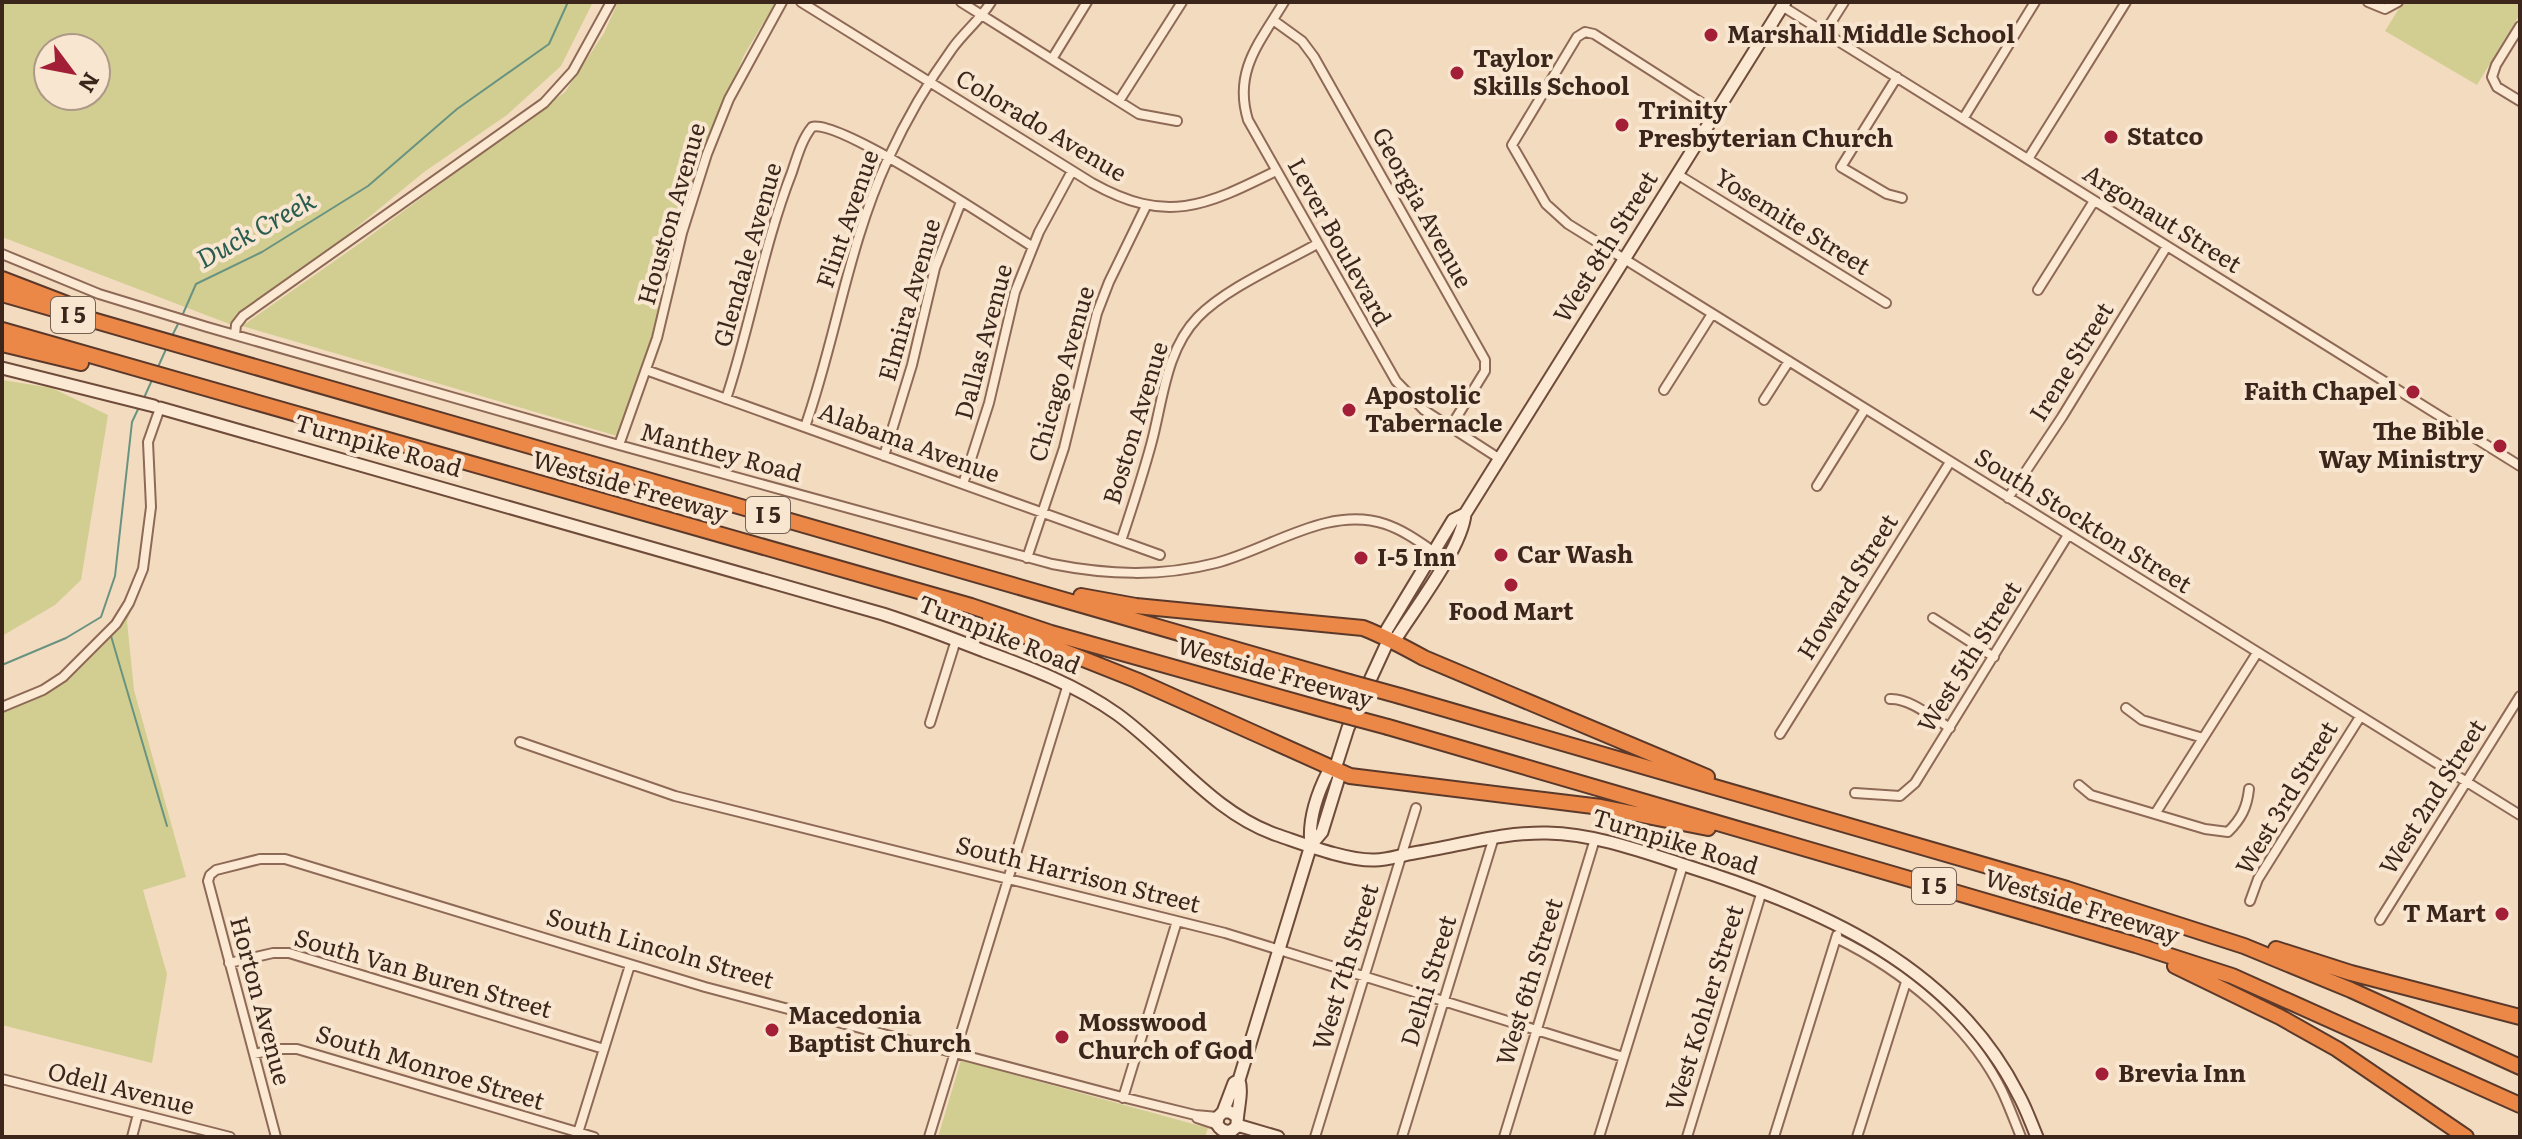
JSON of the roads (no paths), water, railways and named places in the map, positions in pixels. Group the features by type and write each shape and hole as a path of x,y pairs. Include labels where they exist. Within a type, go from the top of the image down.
{"highway":[{"path":"2,279 94,314 106,325"},
{"name":"Westside Freeway","path":"2,294 2067,889 2244,946 2351,990 2520,1067"},
{"name":"Westside Freeway","path":"2,330 971,606 1051,633 1388,727 2136,945 2232,976 2520,1105"},
{"path":"2,344 103,368 129,366"},
{"path":"983,577 1136,606 1354,626 1375,632 1424,658 1719,782 1737,794"},
{"path":"971,606 1008,629 1136,680 1350,776 1601,807 1702,828 1732,828"},
{"path":"2136,945 2337,1049 2465,1137"},
{"path":"2244,946 2273,948 2351,973 2520,1017"}],"street":[{"path":"235,335 236,325 243,316 544,103 573,71 611,2"},
{"name":"Houston Avenue","path":"619,445 663,316 682,233 707,154 729,99 782,2"},
{"name":"Colorado Avenue","path":"801,2 1072,171 1110,193 1146,206 1185,206 1209,202 1276,171"},
{"path":"961,2 1143,116 1177,121"},
{"name":"Flint Avenue","path":"805,427 827,359 855,245 889,158 955,45 983,16 991,2"},
{"path":"1052,59 1087,2"},
{"path":"1119,101 1182,2"},
{"name":"Lever Boulevard","path":"1284,2 1249,59 1243,96 1248,120 1396,381 1424,410 1500,459"},
{"path":"1825,32 1844,2"},
{"path":"1963,119 2035,2"},
{"path":"2028,159 2126,2"},
{"path":"2368,2 2385,9 2396,4"},
{"name":"Argonaut Street","path":"1783,4 2520,466"},
{"name":"West 8th Street","path":"1388,641 1397,637 1431,583 1464,528 1465,514 1783,4"},
{"name":"Georgia Avenue","path":"1273,20 1302,41 1314,57 1485,360 1485,371 1450,428"},
{"path":"2520,26 2492,77 2497,87 2520,101"},
{"name":"South Stockton Street","path":"1716,112 1594,34 1585,32 1577,37 1514,138 1514,152 1551,210 1568,224 2520,815"},
{"path":"1897,77 1841,167 1887,194 1902,198"},
{"name":"Glendale Avenue","path":"726,399 750,322 774,223 809,130 823,125 889,158"},
{"path":"889,158 1033,247"},
{"name":"Dallas Avenue","path":"963,484 989,403 1015,292 1033,247 1072,171"},
{"name":"Yosemite Street","path":"1677,174 1886,303"},
{"path":"2038,290 2094,201"},
{"name":"Elmira Avenue","path":"884,456 912,365 935,268 961,202"},
{"name":"Chicago Avenue","path":"1027,558 1064,448 1097,313 1146,206"},
{"name":"Boston Avenue","path":"1121,541 1146,463 1173,356 1186,330 1206,309 1222,298 1317,244"},
{"name":"Irene Street","path":"2008,498 2062,417 2167,246"},
{"name":"Manthey Road","path":"2,254 99,294 202,326 1027,558 1108,573 1163,573 1218,562 1311,528 1351,519 1392,526 1433,551"},
{"path":"1664,390 1712,314"},
{"path":"1764,400 1789,361"},
{"name":"Turnpike Road","path":"2,368 115,395 840,601 956,640 1068,684 1120,716 1245,821 1281,837 1355,859 1401,856 1494,837 1549,833 1595,839 1762,891 1840,925 1902,961 1961,1014 2005,1071 2037,1137"},
{"name":"Alabama Avenue","path":"646,370 1160,555"},
{"path":"2,707 43,690 63,677 116,624 129,603 143,569 151,507 148,442 157,407"},
{"path":"1817,486 1865,409"},
{"name":"Howard Street","path":"1780,734 1950,462"},
{"name":"West 8th Street","path":"1225,1125 1241,1086 1239,1080 1311,845 1322,832 1339,777 1335,769 1348,728 1388,641 1386,631 1453,520 1465,514"},
{"name":"West 5th Street","path":"1855,793 1900,796 1915,783 2068,535"},
{"path":"1431,583 1433,551 1458,538"},
{"path":"1933,618 1994,657"},
{"path":"930,723 956,640"},
{"path":"2155,814 2257,653"},
{"path":"929,1137 1068,684"},
{"name":"West 2nd Street","path":"2380,920 2520,696"},
{"path":"1890,699 1911,705 1950,728"},
{"path":"2126,708 2142,720 2203,738"},
{"name":"West 3rd Street","path":"2250,901 2258,879 2360,717"},
{"name":"South Harrison Street","path":"520,742 675,796 1177,921 1623,1057"},
{"path":"2079,785 2091,795 2205,829 2228,832 2240,820 2247,806 2249,789"},
{"name":"West 7th Street","path":"1315,1137 1416,808"},
{"name":"Delhi Street","path":"1402,1137 1494,837"},
{"name":"West 6th Street","path":"1504,1137 1595,839"},
{"name":"South Lincoln Street","path":"210,875 216,870 260,859 285,859 630,965 954,1054 1278,1137"},
{"path":"1599,1137 1683,865"},
{"name":"Horton Avenue","path":"210,875 208,885 276,1137"},
{"name":"West Kohler Street","path":"1687,1137 1762,891"},
{"path":"1123,1098 1177,921"},
{"path":"1774,1137 1840,925"},
{"path":"1836,938 1906,982 1947,1017 1978,1053 2002,1091 2021,1137"},
{"name":"South Van Buren Street","path":"229,963 273,953 289,953 604,1049"},
{"path":"578,1135 630,965"},
{"path":"1857,1137 1906,982"},
{"name":"South Monroe Street","path":"254,1054 276,1049 297,1049 578,1135 594,1137"},
{"name":"Odell Avenue","path":"2,1079 230,1137"},
{"path":"132,1137 138,1114"}],"waterway":[{"name":"Duck Creek","path":"182,316 196,284 262,252 368,186 457,109 549,44 568,2"},
{"name":"Duck Creek","path":"171,338 179,322"},
{"name":"Duck Creek","path":"158,367 167,347"},
{"name":"Duck Creek","path":"143,400 152,380"},
{"name":"Duck Creek","path":"2,665 66,638 101,617 115,576 132,422 140,405"},
{"path":"111,636 167,826"}],"place":[{"name":"Marshall Middle School","path":"1711,35"},
{"name":"Taylor Skills School","path":"1457,73"},
{"name":"Trinity Presbyterian Church","path":"1622,125"},
{"name":"Statco","path":"2111,137"},
{"name":"Faith Chapel","path":"2413,392"},
{"name":"Apostolic Tabernacle","path":"1349,410"},
{"name":"The Bible Way Ministry","path":"2500,446"},
{"name":"Car Wash","path":"1501,555"},
{"name":"I-5 Inn","path":"1361,558"},
{"name":"Food Mart","path":"1511,585"},
{"name":"T Mart","path":"2502,914"},
{"name":"Macedonia Baptist Church","path":"772,1030"},
{"name":"Mosswood Church of God","path":"1062,1037"},
{"name":"Brevia Inn","path":"2102,1074"}]}
